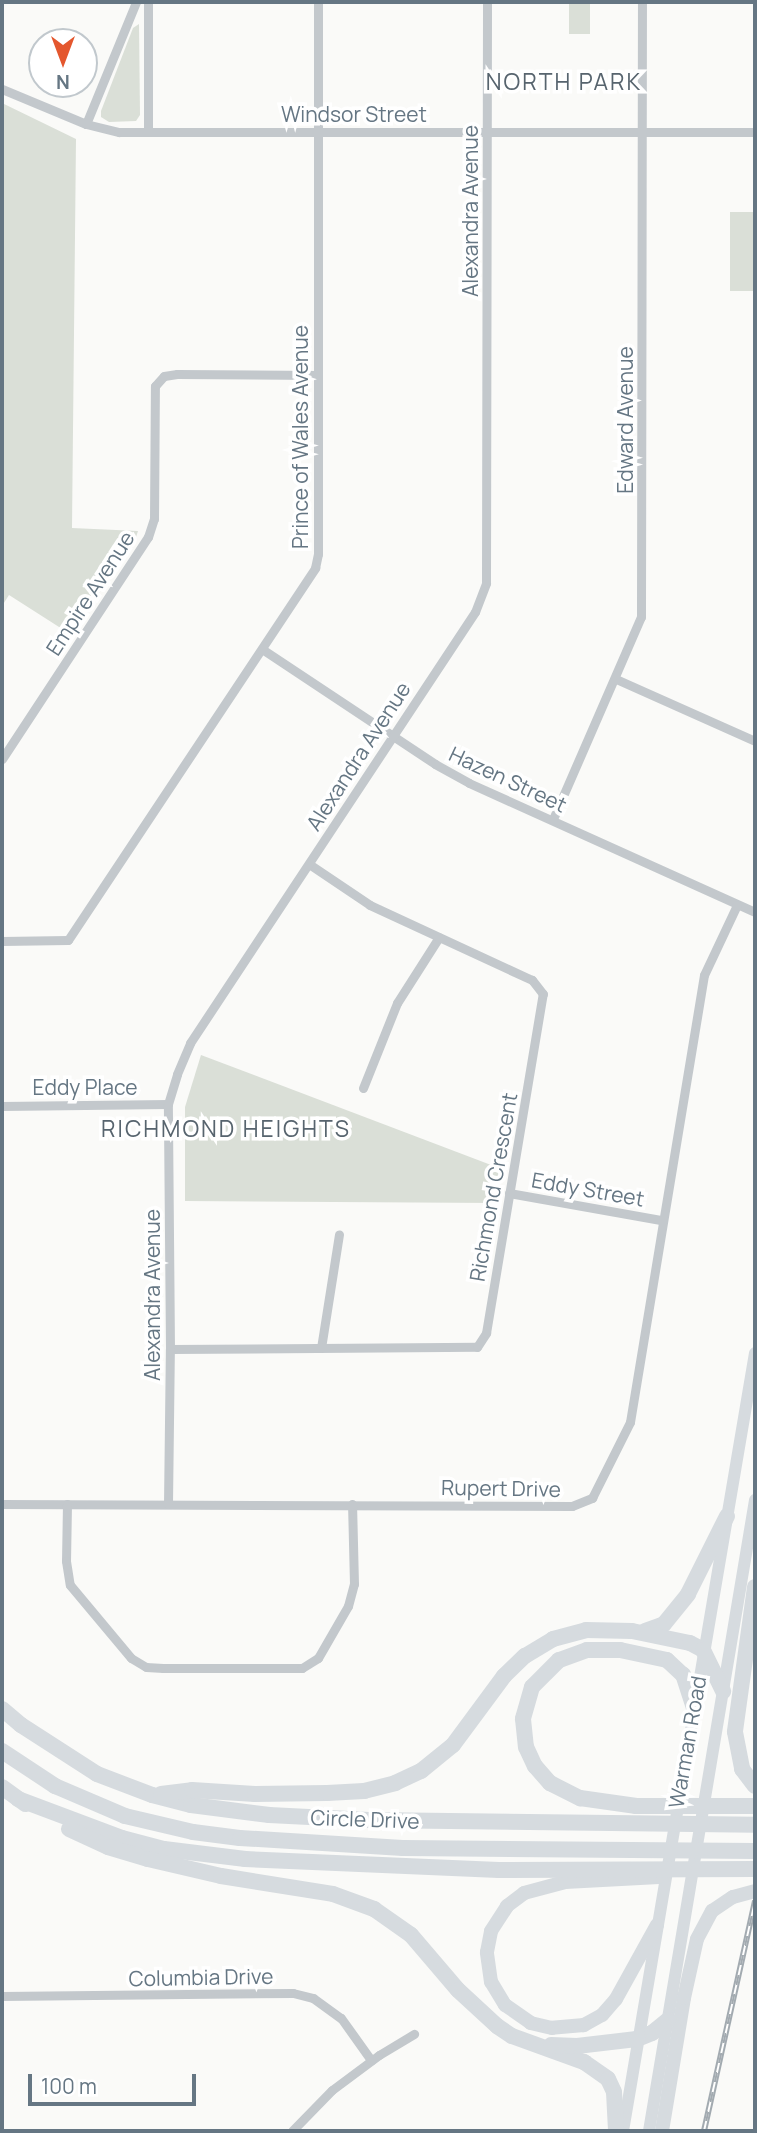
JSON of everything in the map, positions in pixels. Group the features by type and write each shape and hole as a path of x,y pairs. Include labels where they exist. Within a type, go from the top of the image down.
{"highway":[{"path":"152,1796 192,1790 255,1794 327,1793 364,1791 395,1783 421,1770 453,1745 504,1676 538,1647 554,1639 586,1630 656,1629 672,1616 693,1586 727,1517"},
{"path":"755,1587 735,1732 742,1769 755,1786"},
{"path":"632,1631 687,1642 703,1650 723,1691"},
{"path":"694,1708 683,1675 667,1660 620,1650 587,1650 559,1660 532,1687 523,1719 526,1747 536,1766 550,1783 580,1798 636,1806 755,1807"},
{"name":"Circle Drive","path":"2,1709 20,1725 97,1774 152,1796 238,1812 369,1820 755,1825"},
{"name":"Circle Drive","path":"2,1751 55,1786 125,1816 193,1832 240,1839 472,1850 755,1851"},
{"path":"2,1787 67,1828 108,1847 221,1876 333,1894 374,1909 411,1935 484,2016 512,2036 584,2062 611,2082 616,2131"},
{"path":"18,1799 122,1838 164,1849 234,1858 322,1865 486,1870 755,1870"},
{"path":"657,1925 616,1999 601,2015 584,2025 552,2028 531,2023 505,2005 491,1982 487,1952 495,1923 514,1900 534,1888 565,1882 755,1870"},
{"path":"662,2131 684,1998 697,1939 712,1911 733,1896 755,1891"},
{"path":"528,2042 577,2046 637,2039 652,2033 668,2020"}],"main road":[{"name":"Warman Road","path":"623,2131 755,1353"},
{"name":"Warman Road","path":"649,2131 755,1500"}],"street":[{"path":"86,124 136,2"},
{"path":"148,2 148,131"},
{"name":"Prince of Wales Avenue","path":"2,942 68,940 315,568 318,554 318,2"},
{"name":"Alexandra Avenue","path":"168,1504 168,1104 190,1043 474,612 486,583 487,2"},
{"name":"Edward Avenue","path":"553,819 642,617 642,2"},
{"name":"Windsor Street","path":"2,89 86,124 119,132 755,132"},
{"name":"Empire Avenue","path":"2,759 148,537 154,519 155,386 164,376 177,374 317,375"},
{"name":"Hazen Street","path":"262,649 469,783 755,912"},
{"path":"616,678 755,741"},
{"name":"Richmond Crescent","path":"170,1349 477,1347 486,1333 543,994 532,981 370,905 309,864"},
{"name":"Rupert Drive","path":"2,1504 572,1506 592,1498 630,1422 661,1220 704,975 737,905"},
{"path":"363,1088 397,1003 439,937"},
{"name":"Eddy Place","path":"2,1105 168,1104"},
{"name":"Eddy Street","path":"509,1193 661,1220"},
{"path":"321,1348 339,1234"},
{"path":"67,1504 66,1561 70,1585 131,1658 146,1667 302,1668 318,1658 348,1606 354,1584 352,1504"},
{"name":"Columbia Drive","path":"2,1996 293,1993 313,1998 341,2018 371,2060"},
{"path":"292,2131 315,2105 371,2060 414,2034"}],"shaded area":[{"path":"569,2 590,2 590,34 569,34"},
{"path":"139,24 140,115 136,121 109,122 101,117 101,111 133,28"},
{"path":"2,103 76,139 72,528 138,531 133,546 70,634 9,595 2,606"},
{"path":"730,212 755,212 755,291 730,291"},
{"path":"201,1055 499,1168 495,1203 185,1201 185,1107"}],"railway":[{"path":"704,2131 755,1901"}],"district":[{"name":"NORTH PARK","path":"564,81"},
{"name":"RICHMOND HEIGHTS","path":"226,1128"}]}
